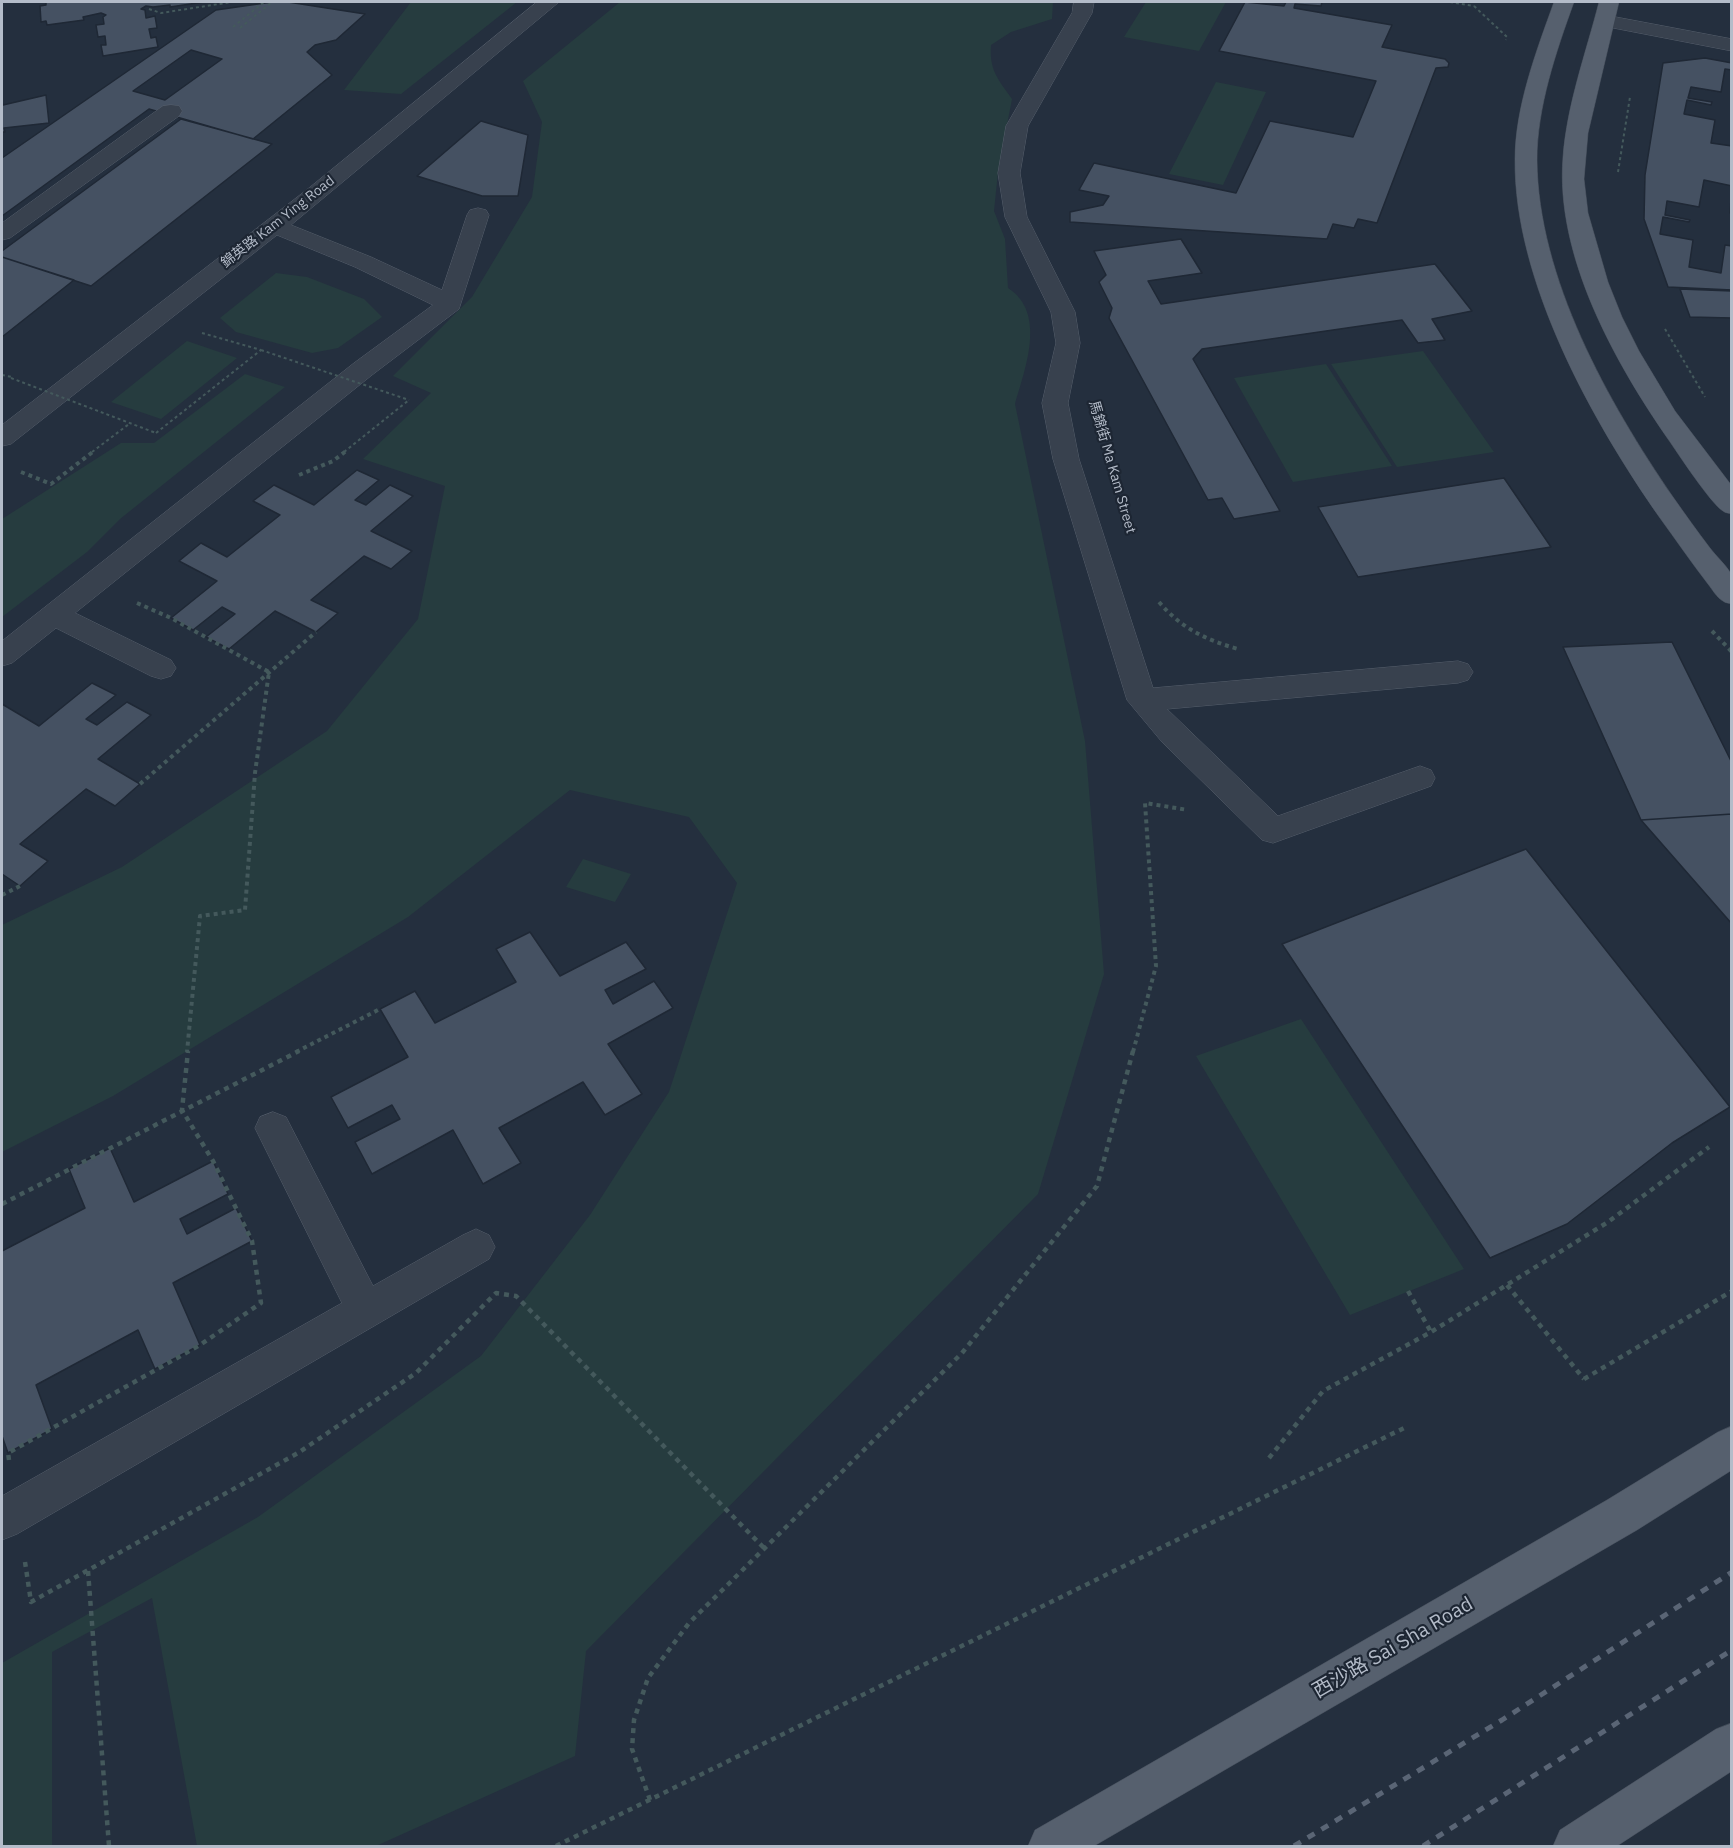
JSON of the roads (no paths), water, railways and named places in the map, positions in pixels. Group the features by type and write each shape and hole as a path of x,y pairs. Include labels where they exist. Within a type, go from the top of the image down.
{"main road":[{"path":"1564,2 1541,66 1533,102 1526,163 1529,204 1545,274 1557,307 1606,409 1673,516 1731,594"},
{"path":"1614,7 1581,106 1573,180 1578,220 1600,295 1617,332 1662,412 1690,455 1731,505"},
{"name":"西沙路 Sai Sha Road","path":"1051,1846 1622,1515 1731,1446"},
{"path":"1576,1846 1731,1745"}],"street":[{"name":"錦英路 Kam Ying Road","path":"2,438 273,226 549,2"},
{"path":"1084,2 1082,13 1017,126 1009,173 1016,217 1063,312 1068,343 1055,403 1066,459 1142,700 1166,729 1273,831 1420,778"},
{"path":"1614,7 1649,29 1731,45"},
{"path":"2,233 171,111"},
{"path":"2,656 363,369 450,304 478,215"},
{"path":"273,226 324,244 395,274 450,304"},
{"path":"56,615 161,668"},
{"path":"1142,700 1458,672"},
{"path":"273,1128 364,1310"},
{"path":"2,1519 476,1247"}],"railway":[{"path":"1294,1846 1502,1720 1732,1572"},
{"path":"1423,1846 1732,1650"}]}
